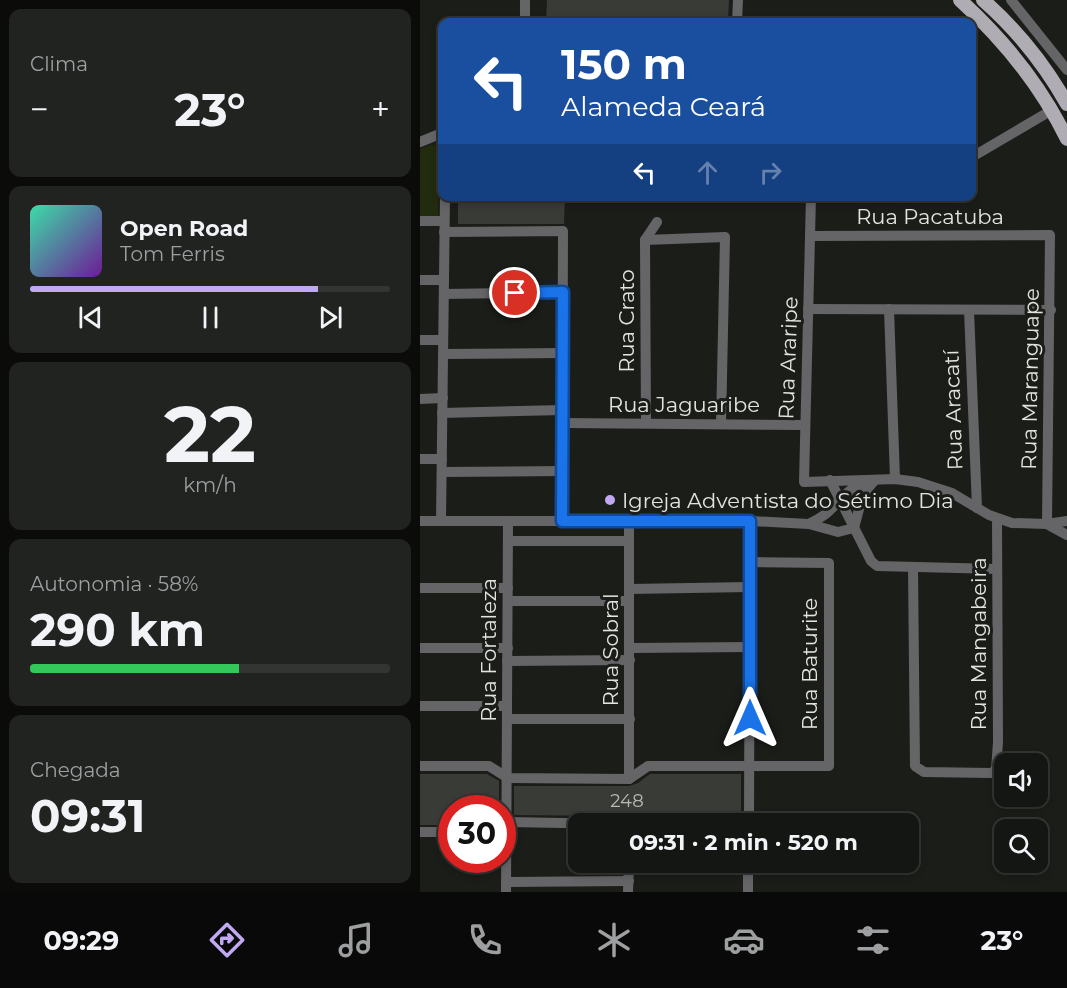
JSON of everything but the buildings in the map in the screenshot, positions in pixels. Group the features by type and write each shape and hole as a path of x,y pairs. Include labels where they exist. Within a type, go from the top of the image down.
{"main road":[{"path":"960,0 1005,44 1052,110 1067,139"},
{"path":"983,0 997,12 1030,50 1067,104"}],"street":[{"path":"525,0 525,18"},
{"path":"737,18 738,0"},
{"path":"1011,0 1067,67"},
{"path":"976,155 1052,110"},
{"path":"420,142 438,135"},
{"path":"441,521 445,201"},
{"name":"Rua Araripe","path":"811,201 804,482 830,480"},
{"path":"420,221 444,227 563,231 562,521"},
{"name":"Rua Crato","path":"646,423 645,240 657,222"},
{"name":"Rua Pacatuba","path":"810,236 1050,235"},
{"name":"Rua Maranguape","path":"1047,524 1050,235"},
{"path":"645,240 725,237 721,424"},
{"path":"420,280 444,280"},
{"path":"444,294 563,292"},
{"path":"808,309 1050,310"},
{"path":"889,309 895,479"},
{"name":"Rua Aracatí","path":"969,310 977,508"},
{"path":"420,340 443,340"},
{"path":"443,354 563,352"},
{"path":"420,399 442,399"},
{"path":"442,413 563,411"},
{"name":"Rua Jaguaribe","path":"562,423 805,425"},
{"path":"420,459 442,459"},
{"path":"442,472 562,471"},
{"path":"997,569 878,566 871,561 830,480 895,479 918,482 952,493 997,519 1012,523 1047,524 1067,520"},
{"path":"809,524 830,511 838,499 852,488 871,480"},
{"path":"854,528 863,494 871,480"},
{"path":"830,511 838,532"},
{"name":"Rua Mangabeira","path":"913,567 915,766 924,772 991,773 996,770 997,519"},
{"path":"420,521 750,521 809,524 838,532 854,528"},
{"name":"Rua Fortaleza","path":"507,795 508,521"},
{"name":"Rua Sobral","path":"629,521 629,779"},
{"path":"749,813 750,521"},
{"path":"1047,524 1067,535"},
{"path":"508,541 629,541"},
{"name":"Rua Baturite","path":"750,562 829,563 828,766 750,766"},
{"path":"629,589 750,587"},
{"path":"420,588 508,588"},
{"path":"508,601 629,601"},
{"path":"630,648 750,646"},
{"path":"420,648 507,648"},
{"path":"507,661 630,660"},
{"path":"420,706 507,706"},
{"path":"507,719 630,719"},
{"path":"420,766 489,766 508,778 629,779 648,766 750,766"},
{"path":"516,823 568,824"},
{"path":"420,832 438,832"},
{"path":"748,873 748,892"},
{"path":"506,887 628,886"}],"green space":[{"path":"434,144 438,149 438,217 420,217 420,149"}],"place":[{"name":"Igreja Adventista do Sétimo Dia","path":"610,500"}],"route":[{"path":"515,293 563,292 562,521 750,521 750,718"}]}
